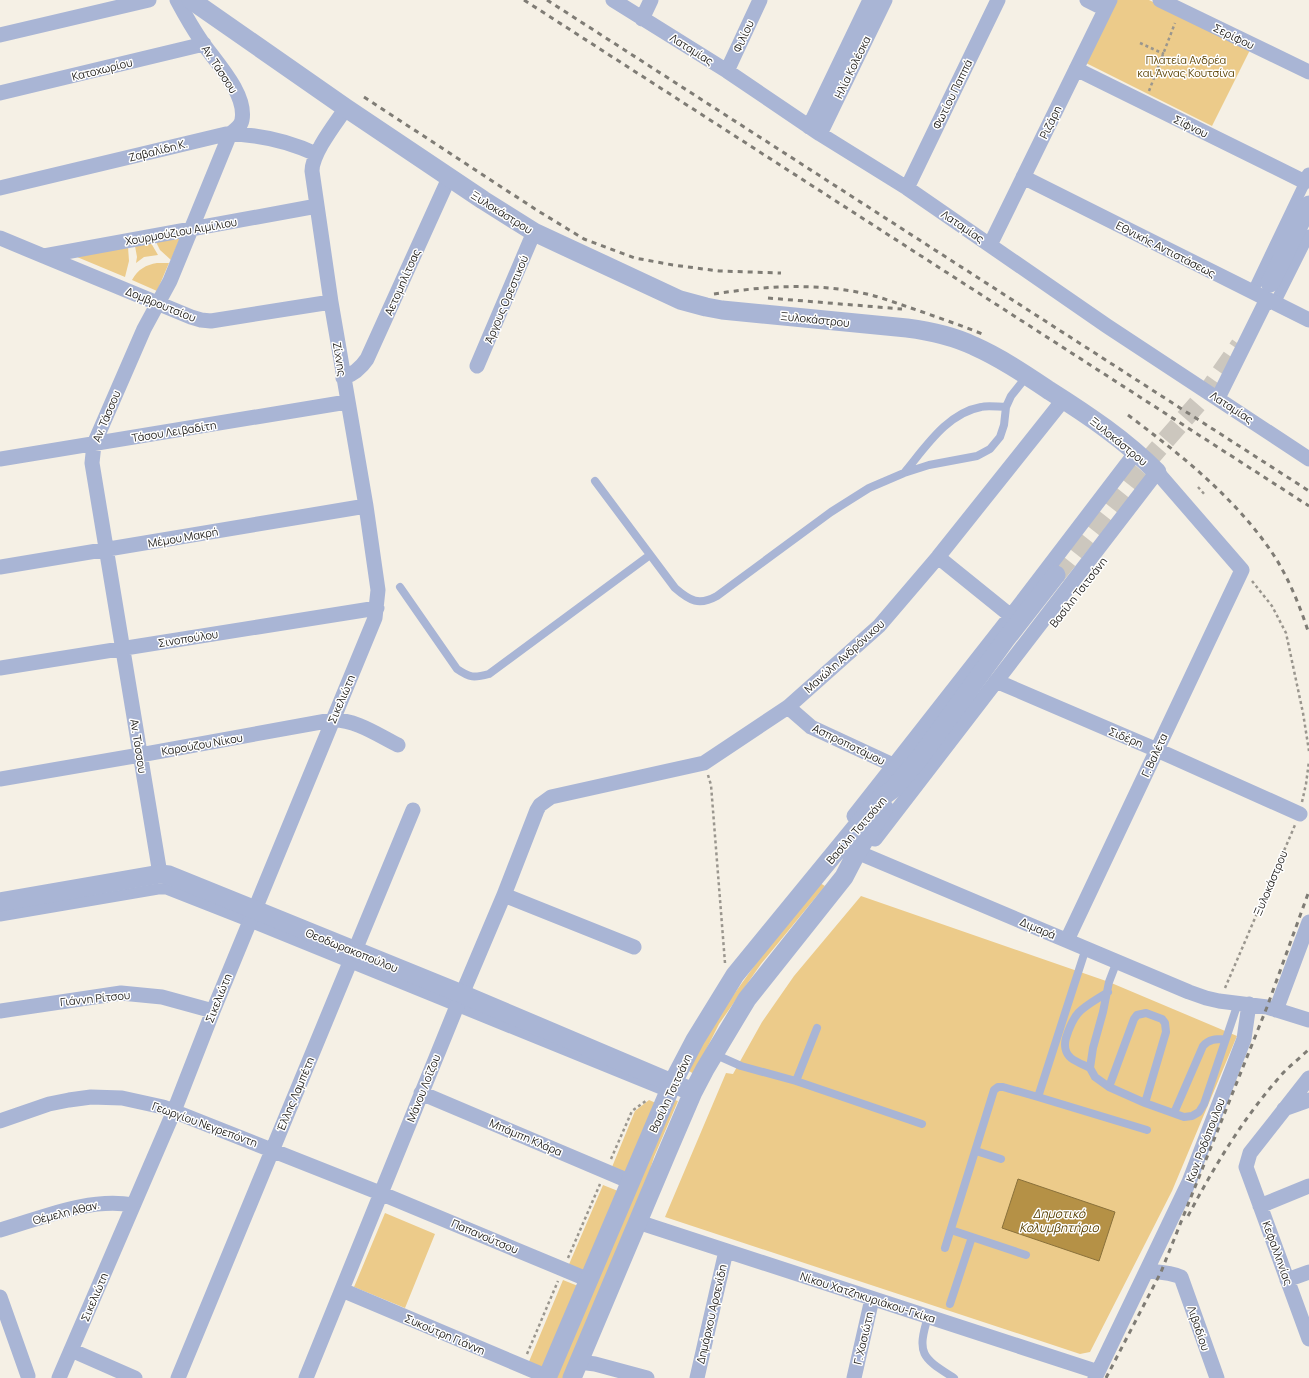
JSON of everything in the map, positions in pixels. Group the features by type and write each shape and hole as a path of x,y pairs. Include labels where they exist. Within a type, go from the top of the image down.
{"street":[{"path":"0,35 149,0"},
{"name":"Αν. Τάσσου","path":"160,874 92,463 94,444 144,329 170,281 193,228 230,134 242,122 242,112 235,90 226,74 190,24 177,0"},
{"name":"Ξυλοκάστρου","path":"191,0 449,178 534,232 680,300 722,310 929,331 974,346 1027,375 1116,435 1157,472 1242,570"},
{"name":"Λαταμίας","path":"613,0 727,71 815,131 907,188 1107,326 1309,459"},
{"path":"642,18 651,0"},
{"name":"Φιλίου","path":"727,71 760,0"},
{"name":"Ηλία Κολέσκα","path":"815,131 870,0"},
{"name":"Ηλία Κολέσκα","path":"815,131 885,0"},
{"name":"Φωτίου Παππά","path":"907,188 998,0"},
{"path":"1088,0 1108,5"},
{"name":"Σερίφου","path":"1160,0 1309,72"},
{"name":"Ριζάρη","path":"990,245 1108,5"},
{"name":"Κατοχωρίου","path":"0,93 204,44"},
{"name":"Σίφνου","path":"1076,69 1307,179"},
{"name":"Ζίχνης","path":"346,108 316,154 312,164 312,171 343,378 366,506 378,590 376,613"},
{"name":"Ζαβαλίδη Κ.","path":"0,188 214,136 230,134 277,140 316,154"},
{"name":"Εθνικής Αντιστάσεως","path":"1023,177 1252,293 1270,295 1309,320"},
{"name":"Αετομηλίτσας","path":"343,378 352,374 363,365 367,359 449,178"},
{"path":"1252,293 1307,179"},
{"path":"1218,398 1270,295 1309,205"},
{"name":"Χουρμούζιου Αιμίλιου","path":"44,256 317,206"},
{"name":"Άργους Ορεστικού","path":"477,366 534,232"},
{"path":"1270,295 1309,235"},
{"name":"Δομβρουτσίου","path":"0,238 158,304 196,319 206,321 331,302"},
{"name":"Μανώλη Ανδρόνικου","path":"546,800 551,797 704,763 788,707 879,626 991,493 1064,399"},
{"name":"Τάσου Λειβαδίτη","path":"0,459 347,402"},
{"path":"856,849 854,817 893,765 1011,616 1136,452"},
{"name":"Βασίλη Τσιτσάνη","path":"548,1377 670,1087 695,1040 734,975 856,849 880,830 1157,472"},
{"name":"Μέμου Μακρή","path":"0,567 366,506"},
{"path":"938,557 1011,616"},
{"name":"Γ. Βαλέτα","path":"1067,940 1242,570"},
{"name":"Βασίλη Τσιτσάνη","path":"575,1370 693,1092 747,999 844,877 881,798 893,789 918,760 1006,640 1056,575"},
{"name":"Σινοπούλου","path":"0,668 123,648 376,613"},
{"name":"Σικελιώτη","path":"59,1378 174,1111 213,1011 376,613"},
{"name":"Σιδέρη","path":"996,681 1157,750 1300,814"},
{"name":"Ασπροποτάμου","path":"788,707 811,727 893,765"},
{"name":"Καρούζου Νίκου","path":"0,779 332,720 352,722 398,745"},
{"name":"Μάνου Λοΐζου","path":"306,1378 459,1000 504,895 537,810 546,800"},
{"name":"Έλλης Λαμπέτη","path":"178,1378 413,810"},
{"name":"Διμαρά","path":"856,849 1189,992 1219,1001 1276,1010 1309,1020"},
{"name":"Θεοδωρακοπούλου","path":"0,902 160,874 169,875 253,916 352,957 670,1087 693,1092"},
{"path":"0,916 158,889 166,889 253,916"},
{"path":"504,895 634,947"},
{"path":"1276,1010 1309,922"},
{"name":"Γιάννη Ρίτσου","path":"0,1011 121,993 162,997 213,1011"},
{"name":"Κων. Ροδόπουλου","path":"1096,1375 1147,1272 1202,1151 1244,1039 1243,1004"},
{"path":"1284,1109 1309,1078"},
{"name":"Μπάμπη Κλάρα","path":"421,1093 631,1182"},
{"name":"Γεωργίου Νεγρεπόντη","path":"0,1121 58,1102 101,1096 131,1099 174,1111 380,1193"},
{"path":"1284,1109 1309,1100"},
{"name":"Κεφαλληνίας","path":"1284,1109 1250,1153 1246,1167 1309,1339"},
{"path":"1260,1206 1309,1186"},
{"name":"Παπανούτσου","path":"380,1193 589,1280"},
{"name":"Θέμελη Αθαν.","path":"0,1230 89,1205 109,1202 133,1205"},
{"name":"Νίκου Χατζηκυριάκου-Γκίκα","path":"638,1222 928,1317 1096,1375"},
{"name":"Δημάρχου Αρσενίδη","path":"697,1378 726,1251"},
{"name":"Λιβαδίου","path":"1147,1272 1174,1274 1181,1278 1216,1378"},
{"path":"1287,1280 1309,1272"},
{"name":"Συκούτρη Γιάννη","path":"342,1290 548,1377"},
{"path":"0,1297 27,1377"},
{"name":"Γ. Χασιώτη","path":"854,1378 872,1299"},
{"path":"71,1350 135,1378"},
{"path":"575,1370 595,1364 648,1378"}],"lane":[{"path":"595,481 675,588 684,596 695,601 707,601 717,596 831,512 869,488 904,473 929,465 976,456 990,449 1000,437 1004,424 1006,407 1011,396 1027,375"},
{"path":"904,473 934,438 950,422 966,410 982,406 1006,407"},
{"path":"400,587 457,669 467,676 478,677 490,674 650,555"},
{"path":"1038,1097 1086,948"},
{"path":"1090,1068 1093,1048 1104,1012 1109,982 1117,961"},
{"path":"1108,992 1082,1008 1076,1014 1071,1022 1065,1042 1066,1051 1071,1058 1090,1068 1095,1077 1109,1087 1145,1103 1184,1117 1192,1116 1199,1112 1204,1104 1225,1039 1243,1004"},
{"path":"1109,1087 1134,1019 1137,1015 1146,1013 1162,1019 1165,1023 1166,1032 1145,1103"},
{"path":"796,1081 817,1028"},
{"path":"1174,1113 1203,1046 1210,1040 1225,1039"},
{"path":"714,1054 741,1066 796,1081 922,1124"},
{"path":"945,1248 994,1090 998,1087 1003,1087 1038,1097 1147,1130"},
{"path":"976,1151 1001,1159"},
{"path":"951,1230 1026,1255"},
{"path":"950,1304 972,1237"},
{"path":"928,1317 924,1331 922,1349 926,1358 932,1364 954,1378"}],"path":[{"path":"1148,94 1176,21"},
{"path":"1140,43 1164,54"},
{"path":"1198,486 1206,496"},
{"path":"1242,570 1272,606 1286,633 1303,713 1309,751"},
{"name":"Ξυλοκάστρου","path":"1219,1001 1300,814 1309,761"},
{"path":"704,763 711,785 725,968"}],"green space":[{"name":"Πλατεία Ανδρέα και Άννας Κουτσίνα","path":"1117,0 1149,0 1250,50 1212,126 1086,63"},
{"path":"180,238 171,260 160,250 156,242"},
{"path":"151,243 158,255 144,257 136,263 137,257 135,246"},
{"path":"128,247 129,261 125,277 77,257"},
{"path":"157,263 169,263 157,291 132,280 143,268"},
{"path":"820,883 825,886 761,964 719,1024 694,1074 689,1071 714,1022 757,962"},
{"path":"861,896 1109,982 1237,1036 1172,1191 1090,1352 1080,1354 665,1217 726,1073 733,1074 762,1022 794,976"},
{"path":"649,1100 656,1103 627,1174 612,1167 635,1111"},
{"path":"675,1100 678,1101 654,1157 648,1177 564,1378 556,1378"},
{"path":"603,1185 618,1191 582,1275 567,1269"},
{"path":"385,1213 435,1234 405,1308 354,1287"},
{"path":"563,1280 578,1286 542,1370 528,1364"}],"water":[{"name":"Δημοτικό Κολυμβητήριο","path":"1018,1179 1115,1212 1099,1261 1002,1228"}],"tunnel":[{"path":"1056,575 1137,473 1206,394 1240,345"}],"railway":[{"path":"524,0 1309,506"},
{"path":"547,0 1309,491"},
{"path":"364,97 535,209 584,239 635,258 673,265 719,271 781,273"},
{"path":"714,294 772,287 832,288 885,299 985,335"},
{"path":"768,298 902,309"},
{"path":"1128,415 1205,477 1223,494 1256,531 1271,551 1283,571 1298,602 1309,634"},
{"path":"1106,1378 1161,1272 1267,1007 1309,891"},
{"path":"1188,1216 1220,1159 1256,1105 1284,1072 1309,1049"}]}
